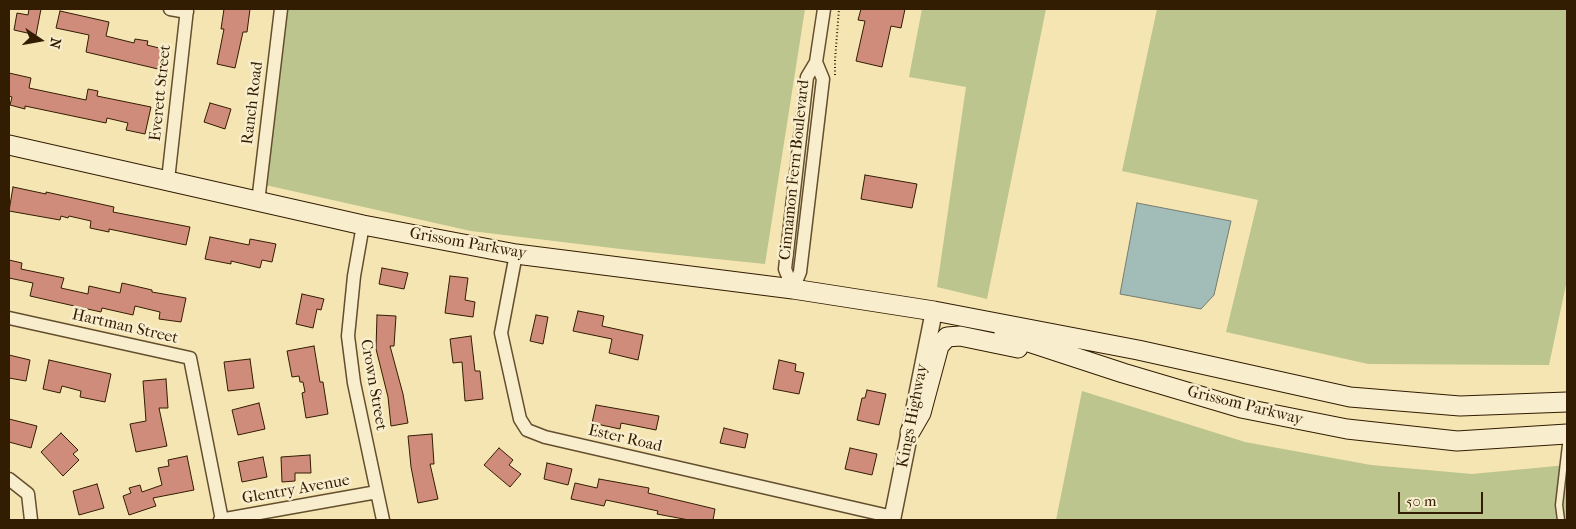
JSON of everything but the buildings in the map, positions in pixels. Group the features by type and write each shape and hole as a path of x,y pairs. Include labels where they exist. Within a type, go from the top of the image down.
{"main road":[{"name":"Grissom Parkway","path":"9,145 363,225 516,254 793,289 934,311 1138,350 1350,397 1460,406 1567,402"},
{"name":"Grissom Parkway","path":"934,311 1054,351 1241,408 1347,429 1457,441 1567,435"},
{"path":"910,432 921,413 939,346 947,337 960,336 1020,348 1054,351"}],"street":[{"path":"170,9 187,11"},
{"name":"Ranch Road","path":"258,202 281,9"},
{"name":"Cinnamon Fern Boulevard","path":"793,289 785,269 807,77 816,62 824,9"},
{"name":"Everett Street","path":"168,180 187,11"},
{"name":"Cinnamon Fern Boulevard","path":"793,289 800,272 823,79 816,62"},
{"name":"Crown Street","path":"363,225 354,276 348,336 354,383 383,520"},
{"name":"Ester Road","path":"516,254 501,333 520,419 527,430 545,437 893,519"},
{"name":"Kings Highway","path":"893,519 934,311"},
{"name":"Hartman Street","path":"9,318 190,358 221,520"},
{"path":"9,479 28,494 31,520"},
{"name":"Glentry Avenue","path":"221,520 377,492"}],"lane":[{"path":"797,164 813,166"},
{"path":"1561,520 1559,505 1567,435"}],"green space":[{"path":"285,9 805,9 765,264 471,231 261,184"},
{"path":"922,9 1046,9 987,299 937,287 966,87 909,77"},
{"path":"1157,9 1567,9 1567,280 1549,365 1368,364 1226,332 1258,200 1122,171"},
{"path":"1082,391 1245,442 1371,465 1472,474 1567,465 1567,520 1056,520"}],"water":[{"path":"1137,203 1231,221 1214,295 1201,309 1120,294"}]}
